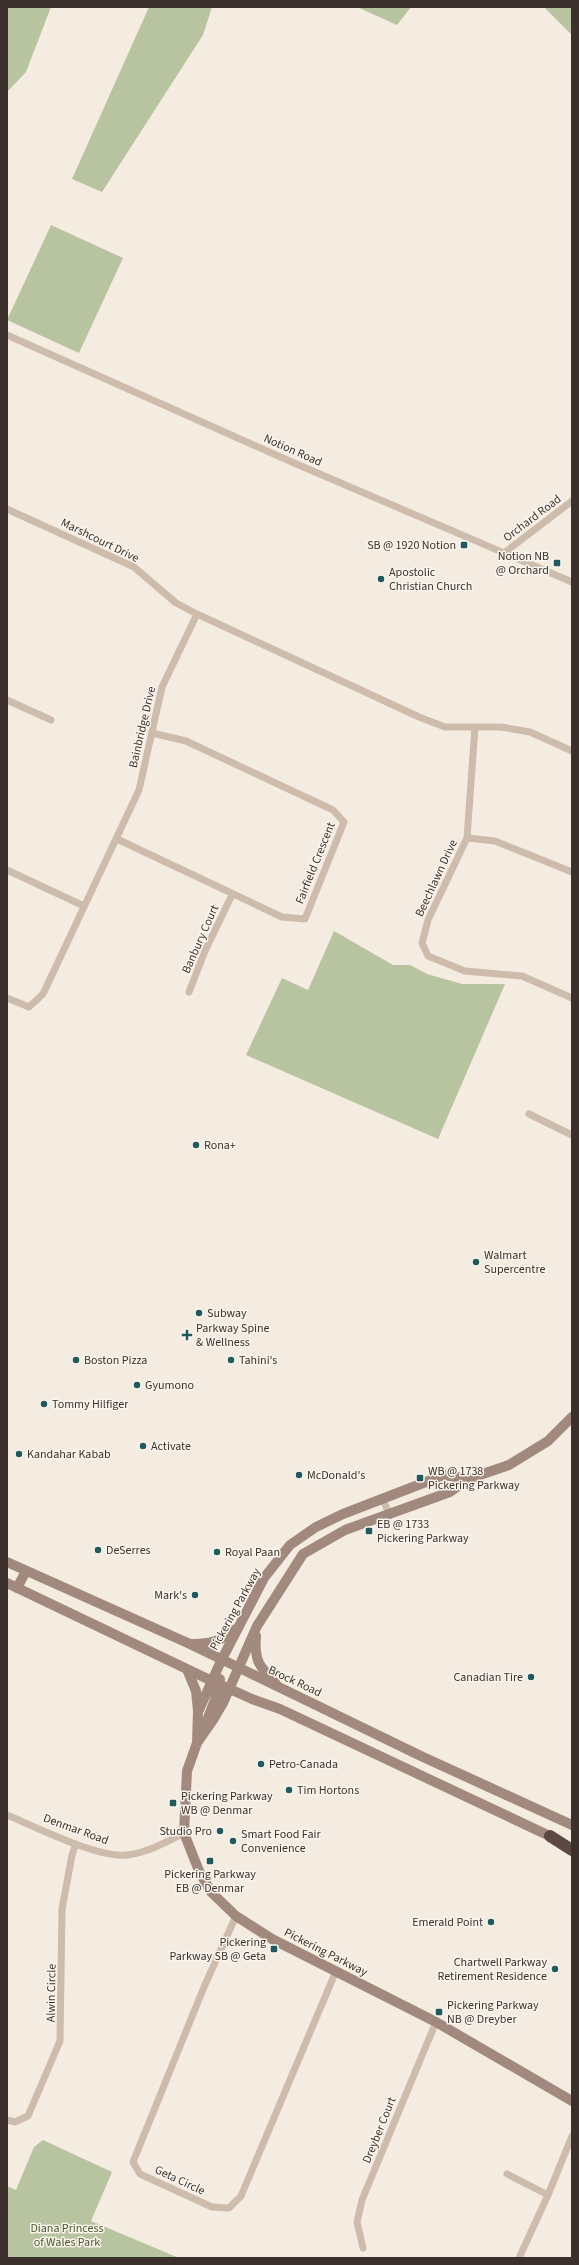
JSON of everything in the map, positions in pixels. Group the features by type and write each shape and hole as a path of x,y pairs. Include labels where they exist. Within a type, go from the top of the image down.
{"highway":[{"path":"550,1836 572,1850"}],"street":[{"name":"Notion Road","path":"7,335 294,463 572,582"},
{"name":"Orchard Road","path":"504,552 572,501"},
{"name":"Marshcourt Drive","path":"7,509 134,567 176,603 197,614"},
{"path":"197,614 419,718 445,726 501,727 530,732 572,751"},
{"name":"Bainbridge Drive","path":"7,998 29,1007 43,994 139,790 162,687 197,614"},
{"path":"7,700 51,720"},
{"name":"Beechlawn Drive","path":"475,727 467,838 428,920 422,943 428,956 464,971 496,972 522,976 572,998"},
{"name":"Fairfield Crescent","path":"117,839 232,895 282,917 305,919 344,822 333,810 218,755 186,741 152,733"},
{"path":"467,838 495,841 572,872"},
{"path":"7,870 84,906"},
{"name":"Banbury Court","path":"189,992 205,951 232,895"},
{"path":"529,1114 572,1135"},
{"name":"Pickering Parkway","path":"572,1417 548,1441 509,1466 468,1479 450,1492 345,1530 303,1554 288,1574 257,1626 238,1670 220,1685 198,1712 197,1743 188,1771 184,1833 191,1855 211,1892 236,1916 272,1939 436,2022 572,2101"},
{"name":"Pickering Parkway","path":"197,1743 214,1720 220,1685 221,1661 264,1578 290,1545 316,1527 343,1514 383,1500 444,1475 468,1479"},
{"path":"383,1500 389,1513"},
{"name":"Brock Road","path":"7,1562 190,1644 238,1670 278,1687 423,1757 572,1825"},
{"path":"17,1588 26,1571"},
{"path":"7,1583 220,1685 280,1709 572,1846"},
{"path":"257,1626 254,1653 260,1667 278,1687"},
{"path":"190,1644 210,1644 224,1639 239,1627"},
{"path":"187,1669 196,1691 198,1712"},
{"name":"Denmar Road","path":"7,1815 76,1844 104,1852 126,1855 149,1850 184,1833"},
{"name":"Alwin Circle","path":"7,2120 15,2122 28,2116 60,2041 62,1909 72,1854 76,1844"},
{"name":"Geta Circle","path":"236,1916 204,1987 133,2162 140,2174 212,2207 229,2208 241,2196 336,1971"},
{"name":"Dreyber Court","path":"364,2248 357,2222 362,2200 436,2022"},
{"path":"519,2258 548,2195 572,2136"},
{"path":"507,2174 548,2195"}],"green space":[{"path":"7,7 51,7 26,72 7,92"},
{"path":"149,7 212,7 203,35 102,192 72,179"},
{"path":"357,7 411,7 397,25"},
{"path":"544,7 572,7 572,35"},
{"path":"51,225 123,258 79,353 7,320"},
{"path":"334,931 393,965 410,965 427,974 462,984 505,984 438,1139 246,1055 282,978 308,990"},
{"name":"Diana Princess of Wales Park","path":"43,2140 112,2172 91,2221 179,2258 7,2258 7,2186 16,2190 34,2147"}],"place":[{"name":"SB @ 1920 Notion","path":"464,545"},
{"name":"Notion NB @ Orchard","path":"557,563"},
{"name":"Apostolic Christian Church","path":"381,579"},
{"name":"Rona+","path":"196,1145"},
{"name":"Walmart Supercentre","path":"476,1262"},
{"name":"Subway","path":"199,1313"},
{"name":"Parkway Spine & Wellness","path":"187,1335"},
{"name":"Boston Pizza","path":"76,1360"},
{"name":"Tahini's","path":"231,1360"},
{"name":"Gyumono","path":"137,1385"},
{"name":"Tommy Hilfiger","path":"44,1404"},
{"name":"Activate","path":"143,1446"},
{"name":"Kandahar Kabab","path":"19,1454"},
{"name":"McDonald's","path":"299,1475"},
{"name":"WB @ 1738 Pickering Parkway","path":"420,1478"},
{"name":"EB @ 1733 Pickering Parkway","path":"369,1531"},
{"name":"DeSerres","path":"98,1550"},
{"name":"Royal Paan","path":"217,1552"},
{"name":"Mark's","path":"195,1595"},
{"name":"Canadian Tire","path":"531,1677"},
{"name":"Petro-Canada","path":"261,1764"},
{"name":"Tim Hortons","path":"289,1790"},
{"name":"Pickering Parkway WB @ Denmar","path":"173,1803"},
{"name":"Studio Pro","path":"220,1831"},
{"name":"Smart Food Fair Convenience","path":"233,1841"},
{"name":"Pickering Parkway EB @ Denmar","path":"210,1861"},
{"name":"Emerald Point","path":"491,1922"},
{"name":"Pickering Parkway SB @ Geta","path":"274,1949"},
{"name":"Chartwell Parkway Retirement Residence","path":"555,1969"},
{"name":"Pickering Parkway NB @ Dreyber","path":"439,2012"}]}
